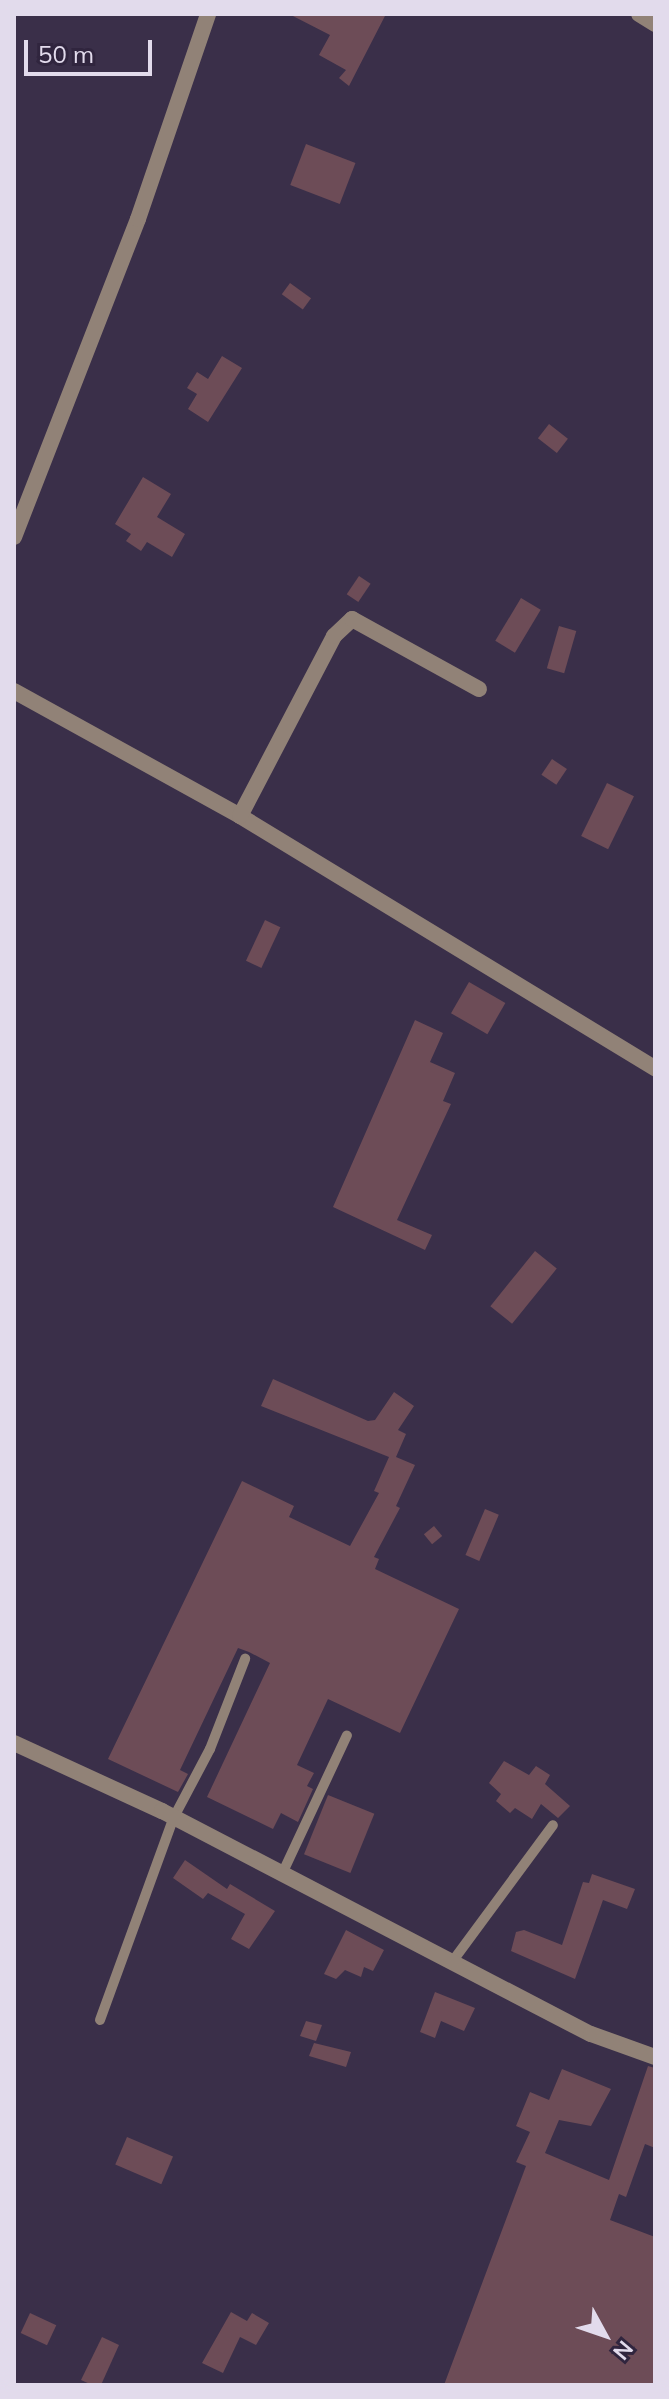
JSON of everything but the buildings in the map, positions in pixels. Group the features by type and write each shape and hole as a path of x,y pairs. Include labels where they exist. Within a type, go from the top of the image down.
{"street":[{"path":"14,537 138,219 208,14"},
{"path":"639,14 655,24"},
{"path":"240,816 334,636 352,619 479,689"},
{"path":"14,691 240,816 655,1068"},
{"path":"14,1743 174,1817 591,2034 655,2057"}],"lane":[{"path":"100,2020 174,1817 210,1749 245,1659"},
{"path":"282,1874 347,1735"},
{"path":"452,1962 553,1825"}]}
